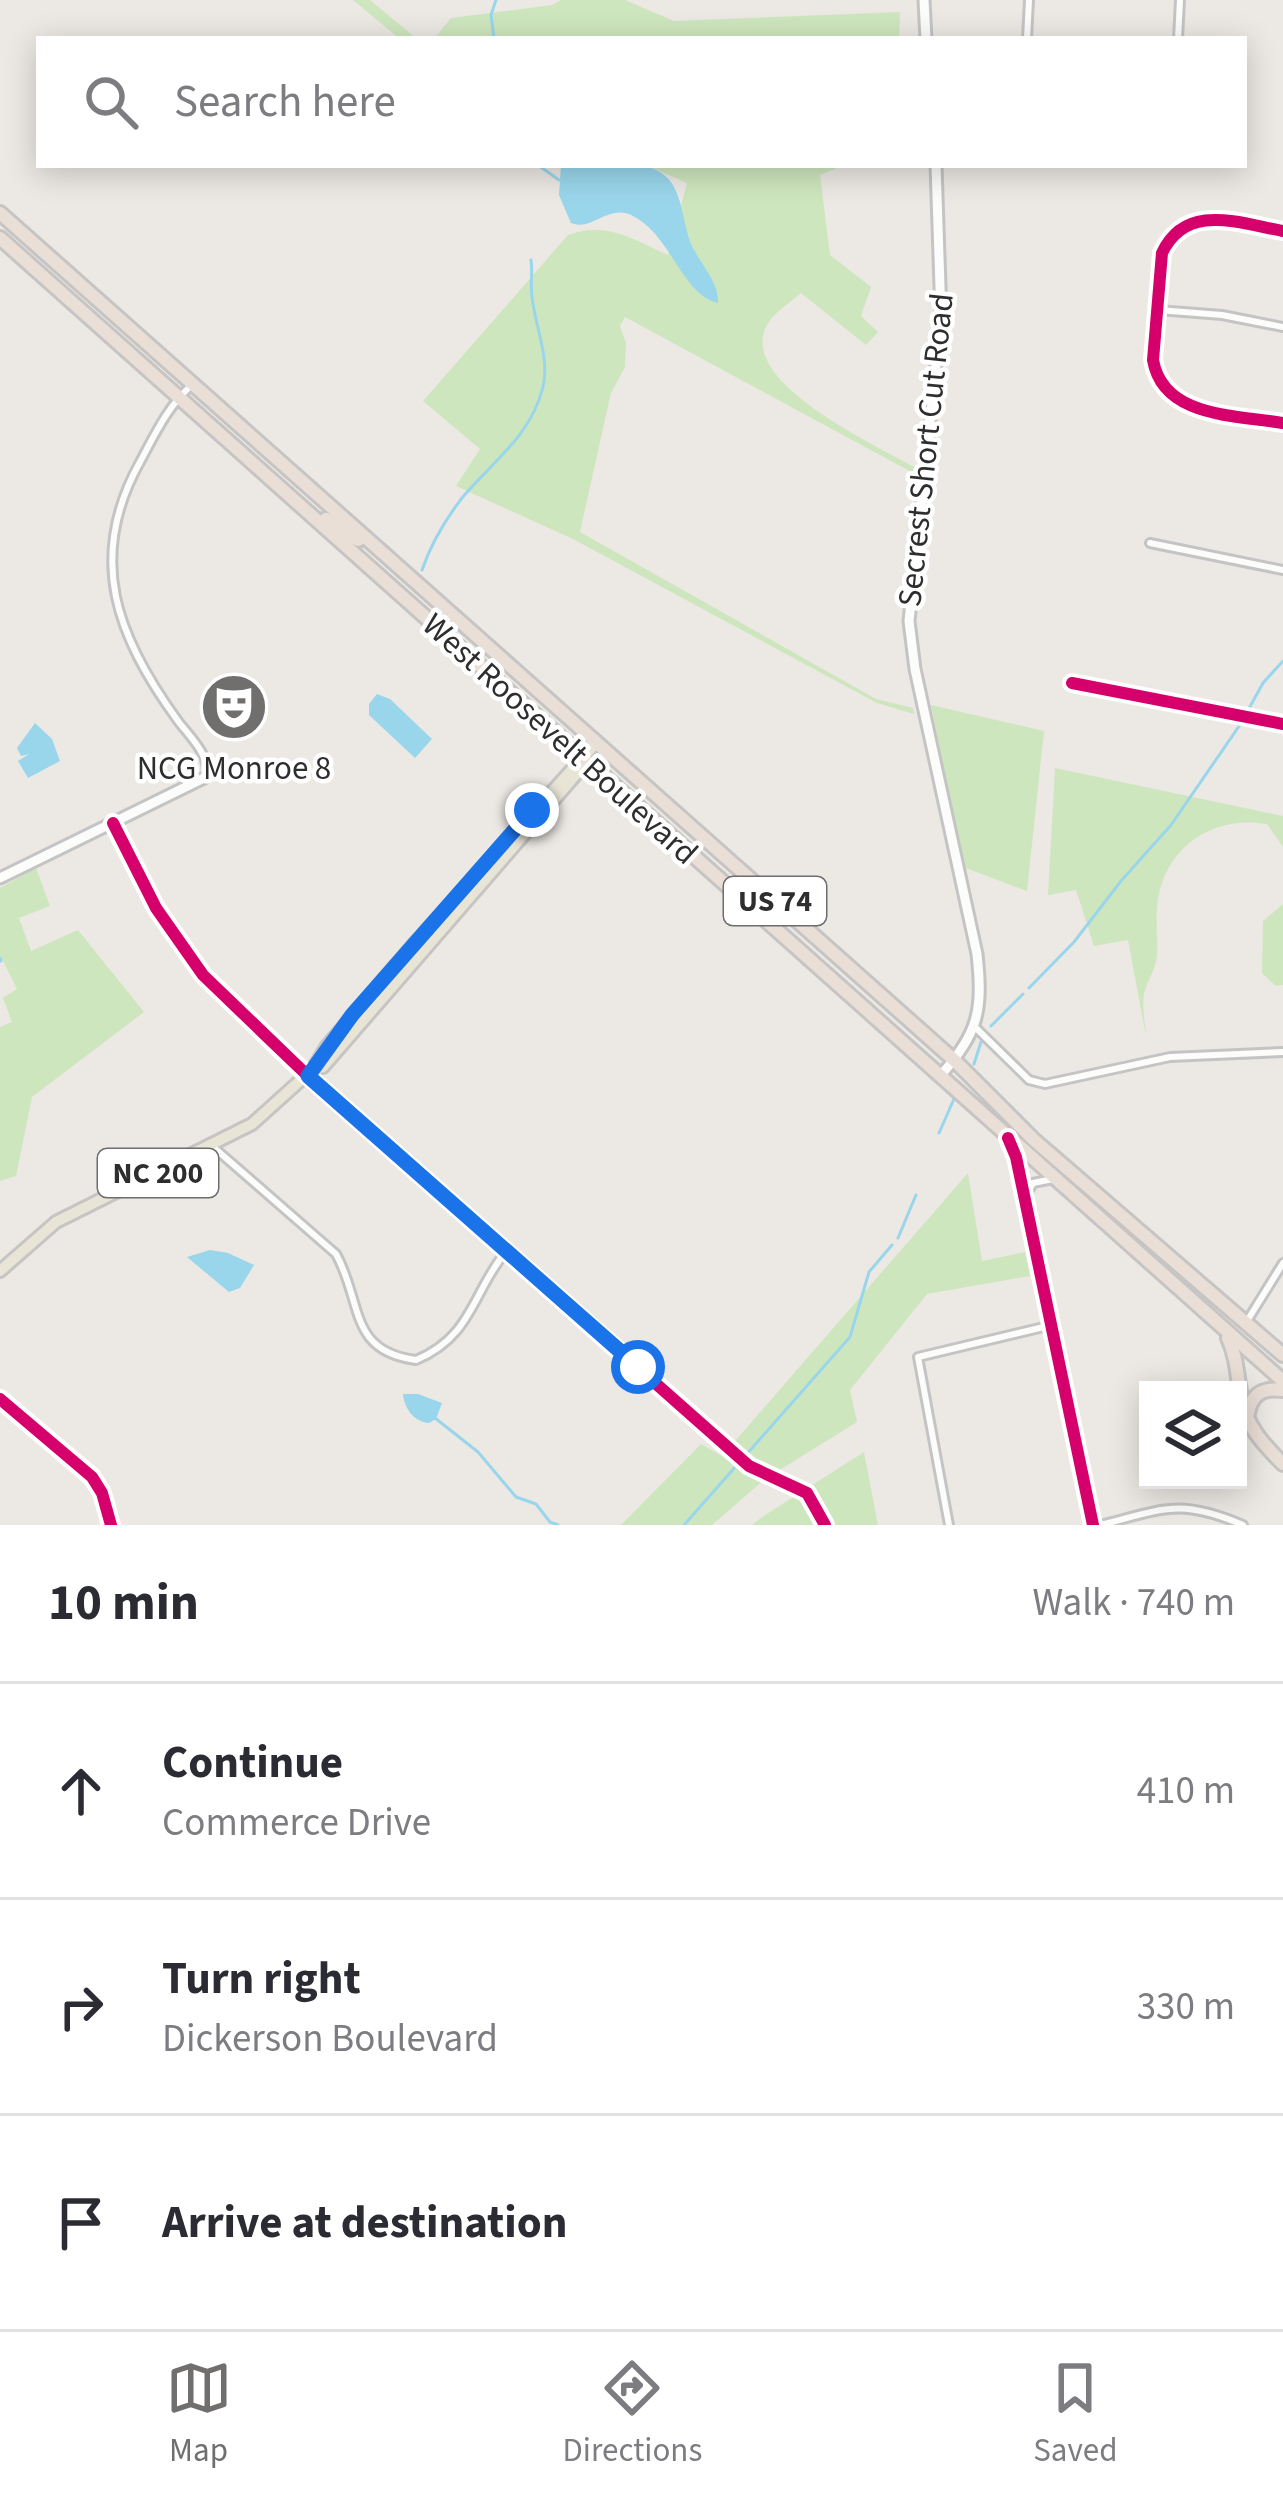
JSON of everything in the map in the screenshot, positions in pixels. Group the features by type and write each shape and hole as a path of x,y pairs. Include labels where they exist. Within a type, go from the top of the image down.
{"highway":[{"name":"West Roosevelt Boulevard","path":"0,213 954,1060 1034,1140 1283,1355"},
{"name":"West Roosevelt Boulevard","path":"0,238 1283,1386"},
{"path":"321,524 326,518 334,521 408,575"},
{"path":"1221,1327 1236,1358 1248,1412 1262,1444 1283,1464"},
{"path":"1248,1412 1264,1389 1283,1386"}],"main road":[{"path":"924,0 926,36"},
{"name":"Secrest Short Cut Road","path":"935,168 941,317 909,621 982,999 975,1027 940,1076"},
{"name":"NC 200","path":"0,1271 56,1222 252,1124 323,1067 580,771 596,742"},
{"name":"NC 200","path":"310,1073 352,1015 572,765 583,759"},
{"path":"0,878 206,777"},
{"name":"NC 200","path":"456,914 479,874"},
{"path":"1026,1204 1096,1525"}],"street":[{"path":"1027,36 1029,0"},
{"path":"1178,36 1180,0"},
{"path":"1283,231 1211,218 1195,220 1169,238 1162,253 1153,360 1156,377 1179,403 1283,423"},
{"path":"1158,310 1222,315 1283,327"},
{"path":"192,385 180,397 123,495 110,563 113,593 130,642 202,754 209,771 206,777"},
{"path":"1150,543 1283,570"},
{"path":"1072,683 1283,724"},
{"path":"113,823 156,908 203,975 758,1473 806,1492 826,1525"},
{"path":"975,1027 1029,1080 1045,1084 1170,1057 1283,1052"},
{"path":"1008,1138 1026,1204"},
{"path":"212,1146 336,1254 346,1272 360,1324 385,1354 416,1360 451,1340 507,1250"},
{"path":"1026,1204 1034,1183 1053,1179"},
{"path":"1247,1322 1283,1263"},
{"path":"949,1525 918,1357 1052,1325"},
{"path":"0,1399 92,1477 111,1525"},
{"path":"1096,1525 1194,1507 1244,1525"}],"green space":[{"path":"353,0 370,0 413,36 396,36"},
{"path":"561,0 625,0 674,21 900,12 899,36 436,36 451,18"},
{"path":"653,168 837,168 820,175 830,255 871,287 861,316 878,332 866,345 801,293 767,325 763,347 772,368 791,390 845,429 918,469 917,475 625,317 620,326 626,343 625,367 611,393 580,532 876,699 913,708 914,714 877,703 573,539 456,486 480,449 423,401 568,235 608,231 668,255 687,183"},
{"path":"931,705 1044,731 1027,891 963,867"},
{"path":"1055,768 1283,816 1283,847 1267,824 1229,824 1196,838 1171,863 1158,899 1156,960 1144,995 1146,1036 1128,940 1094,946 1076,890 1048,895"},
{"path":"36,868 50,906 19,918 31,951 78,930 144,1012 32,1097 16,1176 0,1181 0,1027 12,1022 3,998 17,989 0,955 0,888"},
{"path":"1283,904 1283,985 1276,986 1262,973 1263,921"},
{"path":"968,1173 982,1261 1025,1252 1030,1276 927,1294 850,1390 857,1422 765,1479 712,1525 621,1525 701,1444 722,1456"},
{"path":"864,1452 878,1525 752,1525 762,1517"}],"water":[{"path":"561,168 651,168 667,177 718,303 695,289 657,236 633,216 616,213 586,224 571,223 559,195"},
{"path":"377,694 390,699 432,739 415,758 369,715 369,704"},
{"path":"35,723 52,739 60,761 28,778 18,761 29,754 21,756 17,748"},
{"path":"210,1250 254,1265 240,1288 229,1292 187,1257"},
{"path":"403,1394 442,1403 436,1419 429,1423 414,1417"}],"waterway":[{"path":"494,36 491,15 496,0"},
{"path":"542,168 559,180"},
{"path":"422,570 456,506 530,420 543,387 545,365 532,297 531,260"},
{"path":"1247,712 1263,683 1283,661"},
{"path":"1029,988 1074,942 1171,825 1244,719"},
{"path":"991,1026 1023,994"},
{"path":"974,1064 981,1042"},
{"path":"939,1133 954,1099"},
{"path":"898,1238 916,1195"},
{"path":"684,1525 850,1337 869,1272 892,1245"},
{"path":"435,1418 478,1452 516,1497 536,1504 558,1525"}],"cycle path":[{"path":"1283,231 1215,220 1185,227 1172,237 1162,253 1153,360 1160,379 1186,403 1224,415 1283,423"},
{"path":"1072,683 1283,724"},
{"path":"113,823 156,908 203,975 308,1076 749,1466 807,1493 825,1525"},
{"path":"1008,1138 1016,1157 1093,1525"},
{"path":"0,1399 92,1477 111,1525"}],"place":[{"name":"NCG Monroe 8","path":"234,707"}],"route":[{"path":"532,810 352,1015 308,1076 638,1367"}]}
